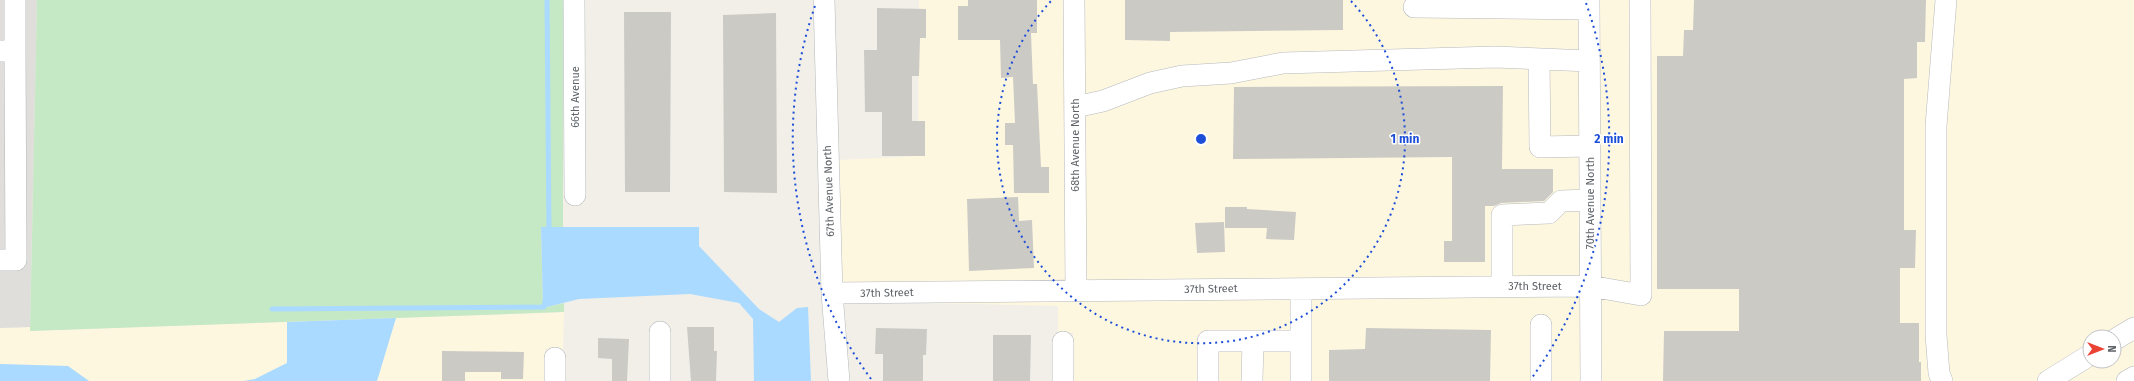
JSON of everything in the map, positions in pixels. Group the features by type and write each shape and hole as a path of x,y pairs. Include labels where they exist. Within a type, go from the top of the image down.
{"street":[{"path":"0,260 16,260 7,51 15,0"},
{"name":"66th Avenue","path":"574,0 575,195"},
{"name":"67th Avenue North","path":"824,0 832,293 839,381"},
{"name":"68th Avenue North","path":"1074,0 1076,291"},
{"name":"37th Street","path":"832,293 1590,286 1642,295 1640,0"},
{"path":"1942,381 1939,372 1936,335 1936,126 1946,0"},
{"path":"1414,7 1540,4 1589,5"},
{"name":"70th Avenue North","path":"1589,5 1591,381"},
{"path":"1075,107 1103,101 1150,83 1163,80 1182,76 1230,73 1283,63 1495,57 1589,61"},
{"path":"1538,60 1540,147 1590,146"},
{"path":"1502,286 1502,215 1549,213 1561,201 1590,200"},
{"path":"1301,288 1301,381"},
{"path":"1541,325 1542,381"},
{"path":"2122,335 2134,328"},
{"path":"660,332 660,381"},
{"path":"1208,381 1208,341 1301,341"},
{"path":"1252,381 1253,341"},
{"path":"1063,342 1063,381"},
{"path":"555,358 555,381"},
{"path":"2058,379 2082,361"},
{"path":"2127,381 2134,377"}],"shaded area":[{"path":"0,0 37,0 30,327 0,328"},
{"path":"919,0 1064,0 1066,282 842,285 839,160 918,156"},
{"path":"1084,0 1579,0 1580,277 1085,282"},
{"path":"1599,0 2134,0 2134,381 1601,381"},
{"path":"1580,294 1581,381 1073,381 1073,333 1058,333 1058,306 880,302"},
{"path":"564,312 563,349 545,349 545,381 377,381 396,318"},
{"path":"287,322 287,363 255,379 244,381 89,381 68,366 0,364 0,328 30,327 30,331"}],"green space":[{"path":"37,0 563,0 563,227 541,228 543,308 564,303 564,312 30,331"}],"water":[{"path":"541,227 699,227 699,246 759,309 779,322 797,308 808,307 811,381 754,381 753,319 739,303 690,294 579,299 543,308"},
{"path":"396,318 377,381 244,381 255,379 287,363 287,322"},
{"path":"0,364 68,366 89,381 0,381"}],"building":[{"path":"968,0 1037,0 1037,33 1031,33 1033,84 1037,84 1041,167 1049,167 1049,193 1014,193 1013,145 1005,145 1005,123 1015,123 1013,77 1001,78 1000,40 958,40 958,6 968,6"},
{"path":"1125,0 1343,0 1343,30 1170,32 1170,41 1125,40"},
{"path":"1694,0 1926,0 1925,42 1917,42 1917,78 1904,79 1904,230 1916,230 1915,268 1900,268 1900,323 1919,323 1919,362 1921,362 1921,381 1663,381 1664,331 1739,331 1739,289 1657,289 1657,56 1683,56 1684,30 1693,30"},
{"path":"877,8 926,9 926,38 920,38 919,76 912,76 912,121 925,121 925,156 882,156 882,112 865,112 864,50 877,50"},
{"path":"624,12 671,12 670,192 625,192"},
{"path":"776,13 777,193 724,192 723,15"},
{"path":"1503,86 1502,169 1553,169 1553,192 1544,201 1501,203 1494,206 1485,206 1485,262 1444,262 1444,241 1452,241 1452,157 1233,159 1234,87"},
{"path":"1018,197 1019,221 1032,220 1034,268 969,271 967,199"},
{"path":"1225,207 1247,207 1247,209 1296,212 1294,240 1266,239 1267,228 1225,228"},
{"path":"1224,222 1225,252 1197,253 1195,223"},
{"path":"687,327 714,327 714,351 717,351 716,381 691,381"},
{"path":"876,328 927,329 926,355 923,355 923,381 883,381 883,354 875,354"},
{"path":"1366,328 1491,330 1490,381 1329,381 1329,350 1365,349"},
{"path":"993,335 1031,335 1030,381 993,381"},
{"path":"598,338 629,339 627,381 612,381 612,359 598,358"},
{"path":"442,351 524,352 523,379 501,379 501,372 465,372 465,381 442,381"}],"waterway":[{"path":"547,0 549,234"},
{"path":"272,309 544,307 545,301"}]}
